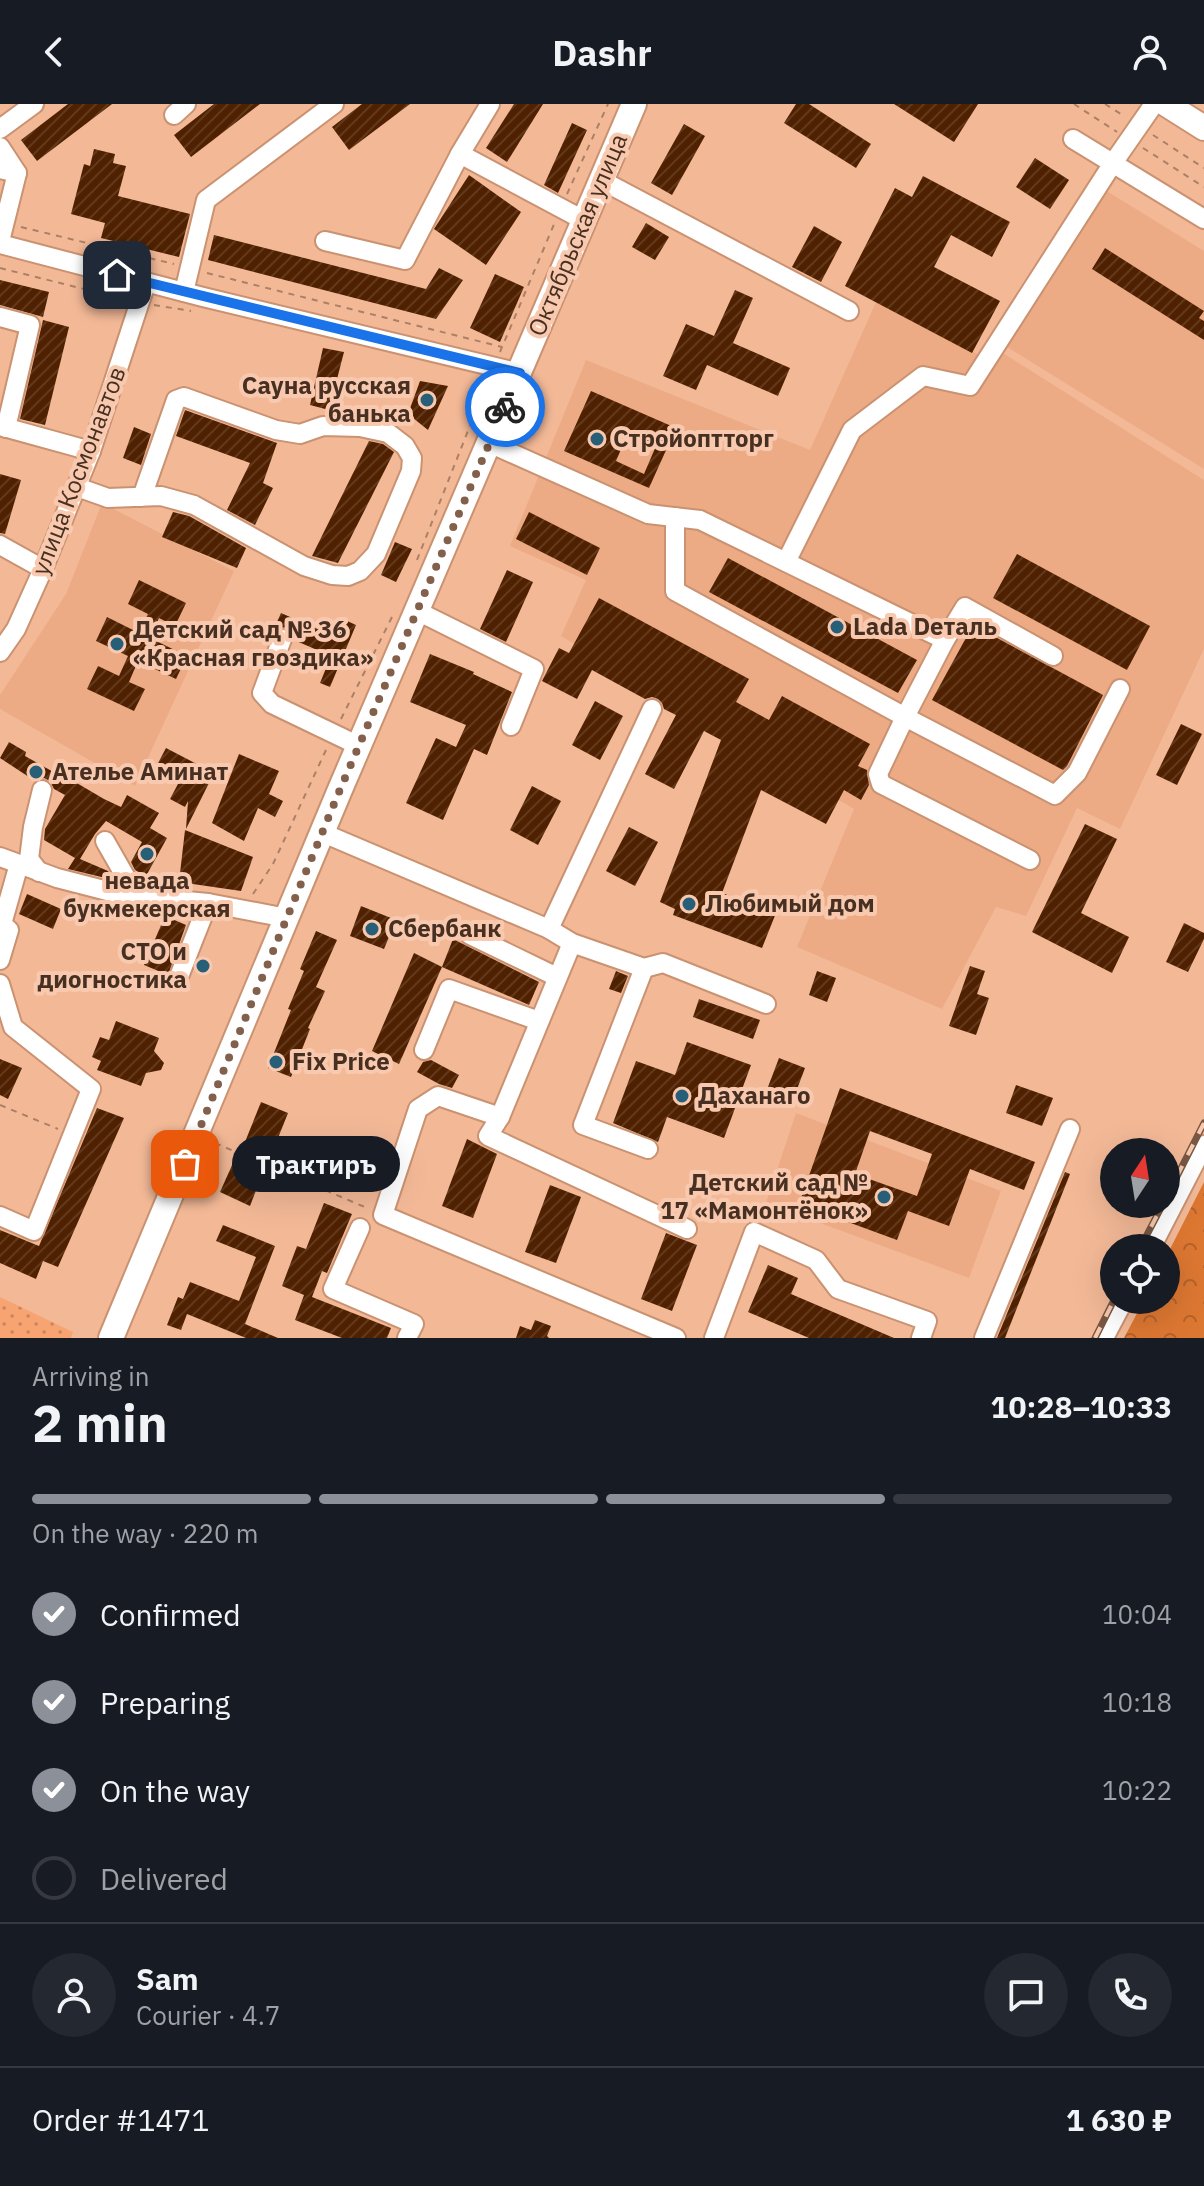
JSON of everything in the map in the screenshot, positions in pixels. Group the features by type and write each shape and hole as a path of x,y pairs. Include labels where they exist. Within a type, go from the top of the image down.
{"main road":[{"name":"Октябрьская улица","path":"111,1338 197,1135 282,917 342,738 506,364 568,211 622,104"},
{"name":"Октябрьская улица","path":"102,1338 282,917 323,833 406,612 489,443 506,364 601,180 634,104"},
{"path":"1166,104 1204,128"}],"street":[{"path":"0,129 34,104"},
{"path":"184,292 206,200 334,104"},
{"path":"325,241 405,260 460,154 490,104"},
{"path":"786,562 852,430 923,376 970,386 1154,104"},
{"path":"1073,139 1204,219"},
{"path":"0,147 9,171 2,236 146,283 506,364"},
{"path":"460,154 568,211"},
{"path":"601,180 849,311"},
{"name":"улица Космонавтов","path":"0,652 16,629 77,487 146,283"},
{"path":"0,317 30,325 3,427 91,451"},
{"path":"77,487 108,498 142,497 161,496 194,505 304,566 332,575 348,576 360,571 376,554 411,471 412,458 405,446 388,433 360,427 323,426 300,434 276,430 184,397 176,400 142,497"},
{"path":"489,443 648,514 700,520 945,640"},
{"path":"675,517 675,591 1055,795 1077,773 1120,689"},
{"path":"0,545 42,572"},
{"path":"0,555 42,572"},
{"path":"1030,860 881,784 878,774 945,640 965,607 1053,656"},
{"path":"406,612 534,669 511,726"},
{"path":"282,639 262,693 272,704 342,738"},
{"path":"549,929 652,709"},
{"path":"39,872 29,859 42,790"},
{"path":"323,833 549,929 572,943 644,968 663,963 766,1004"},
{"path":"105,841 134,897"},
{"path":"0,857 72,882 134,897 208,903 282,917"},
{"path":"0,960 9,930 2,924 19,864"},
{"path":"180,974 208,903"},
{"path":"470,935 557,977"},
{"path":"572,943 500,1117 488,1136 687,1229"},
{"path":"644,968 583,1125 648,1149"},
{"path":"0,984 13,1027 91,1089 34,1231 0,1216"},
{"path":"424,1050 449,989 539,1021"},
{"path":"500,1117 438,1096 418,1109 383,1215 676,1338"},
{"path":"984,1338 1070,1129"},
{"path":"1158,1234 1204,1145"},
{"path":"360,1228 333,1289 414,1324 407,1338"},
{"path":"714,1338 754,1232 816,1260 838,1289 927,1321 921,1338"},
{"path":"1104,1338 1117,1314"}],"path":[{"path":"412,571 506,364 608,104"},
{"path":"1105,104 1204,168"},
{"path":"2,236 190,268 506,364"},
{"path":"252,896 273,864 342,738 406,612"},
{"path":"0,1105 73,1135"},
{"path":"197,1135 383,1215"}],"shaded area":[{"path":"1105,190 1204,251 1204,469 1007,347"},
{"name":"Стройоптторг","path":"876,302 993,362 995,348 1204,480 1204,649 1120,829 1077,808 1026,916 996,907 942,1009 797,947 854,809 561,636 586,580 510,546 586,360 810,450"},
{"name":"Детский сад № 36 «Красная гвоздика»","path":"102,503 234,571 135,786 0,709 0,695 66,594"},
{"name":"Детский сад № 17 «Мамонтёнок»","path":"796,1113 1001,1191 969,1278 766,1203"},
{"path":"0,1297 73,1332 71,1338 0,1338"}],"green space":[{"path":"1204,1182 1204,1338 1124,1338 1137,1314 1180,1314 1178,1234"}],"building":[{"path":"68,104 112,104 37,161 21,140"},
{"path":"214,104 260,104 191,157 174,135"},
{"path":"362,104 410,104 349,150 332,127"},
{"path":"514,104 543,104 507,162 486,148"},
{"path":"796,104 809,104 871,144 856,168 784,123"},
{"path":"894,104 978,104 954,142"},
{"path":"572,123 587,130 558,193 544,185"},
{"path":"684,124 705,136 672,195 651,183"},
{"path":"94,149 115,154 113,163 126,166 118,196 190,214 179,257 101,238 105,223 71,214 84,164 90,166"},
{"path":"1035,158 1069,180 1050,209 1016,187"},
{"path":"469,175 521,212 486,265 434,229"},
{"path":"923,176 1010,222 992,257 951,235 934,267 1000,301 972,353 845,286 895,188 912,197"},
{"path":"646,223 669,237 655,260 632,247"},
{"path":"814,226 842,242 821,282 792,267"},
{"path":"214,235 426,289 439,268 463,280 436,319 208,260"},
{"path":"1105,248 1204,311 1199,318 1204,321 1204,340 1092,269"},
{"path":"495,274 524,287 500,342 470,328"},
{"path":"0,280 49,292 43,317 0,305"},
{"path":"735,290 753,298 733,343 790,368 778,396 707,365 696,390 663,376 686,324 714,336"},
{"path":"43,320 69,327 45,425 20,419"},
{"path":"323,348 344,352 329,410 310,405"},
{"name":"Сауна русская банька","path":"420,381 448,386 428,430 408,414"},
{"name":"Стройоптторг","path":"591,391 676,428 649,488 564,451","holes":["628,433 656,446 644,474 616,461"]},
{"path":"185,410 277,443 263,483 273,488 255,525 227,510 250,463 176,436"},
{"path":"134,427 151,434 141,465 123,458"},
{"path":"369,441 383,444 394,452 338,563 312,556"},
{"path":"0,474 21,480 5,534 0,533"},
{"path":"173,512 189,516 246,548 237,568 162,537"},
{"path":"529,512 600,548 587,575 516,539"},
{"path":"395,542 412,549 396,582 381,575"},
{"path":"1017,554 1150,626 1127,670 993,598"},
{"path":"728,558 917,660 898,693 709,592"},
{"path":"507,570 533,582 506,642 480,629"},
{"path":"139,580 186,603 175,626 159,618 150,638 187,656 176,679 138,661 129,682 145,689 134,711 87,689 98,666 119,676 128,656 96,641 107,617 139,633 148,614 128,604"},
{"path":"599,598 749,679 736,702 769,720 782,696 870,744 858,766 867,770 869,785 861,800 844,790 826,824 761,790 722,893 776,913 762,948 673,915 675,909 660,902 721,740 704,731 674,789 645,774 676,715 664,709 658,699 645,699 592,670 577,699 542,681 559,648 569,653"},
{"path":"281,613 338,638 345,620 356,625 330,687 320,683 331,656 294,640 287,628 279,627 273,631"},
{"path":"973,625 1103,695 1063,770 932,700"},
{"path":"430,654 512,692 487,755 474,749 443,820 406,803 436,738 456,747 466,725 410,702"},
{"path":"595,701 623,716 600,760 572,745"},
{"path":"1181,724 1202,734 1177,785 1156,775"},
{"path":"9,742 26,752 25,756 104,799 121,807 127,795 159,813 150,828 167,838 146,876 135,870 131,862 142,842 106,821 80,859 108,871 114,880 68,869 75,858 44,840 45,829 65,795 54,789 50,781 44,778 35,781 0,758"},
{"path":"166,748 214,773 186,829 188,801 185,807 170,799 179,782 156,767"},
{"path":"239,754 279,771 269,794 283,801 275,817 258,808 244,841 212,823"},
{"path":"532,786 561,801 538,845 510,830"},
{"path":"1085,824 1117,839 1081,913 1129,937 1112,973 1032,932"},
{"path":"629,827 658,842 635,886 606,871"},
{"path":"185,830 253,857 241,891 179,882"},
{"path":"27,894 61,909 53,929 19,914"},
{"name":"Сбербанк","path":"361,906 396,920 384,949 350,936"},
{"path":"165,916 186,925 168,975 144,965"},
{"path":"1184,923 1204,933 1188,972 1166,962"},
{"path":"316,931 337,940 316,987 325,991 291,1077 268,1068 304,971 300,969"},
{"path":"453,939 539,982 529,1005 442,967"},
{"path":"414,953 442,967 399,1064 372,1051"},
{"path":"970,966 985,971 977,994 989,998 976,1035 949,1026"},
{"path":"616,971 628,976 621,993 609,989"},
{"path":"817,971 836,978 827,1002 809,995"},
{"path":"699,999 760,1020 753,1039 693,1017"},
{"path":"116,1021 159,1038 154,1051 164,1063 161,1070 146,1073 141,1086 97,1070 101,1061 92,1057 100,1037 109,1040"},
{"name":"Даханаго","path":"687,1042 751,1065 724,1138 667,1117 658,1142 613,1123 636,1061 675,1075"},
{"path":"779,1058 805,1068 794,1097 768,1087"},
{"path":"0,1059 22,1068 8,1099 0,1095"},
{"path":"431,1060 459,1075 452,1088 417,1072 423,1062"},
{"path":"1016,1085 1053,1098 1042,1126 1006,1113"},
{"path":"840,1088 1035,1162 1024,1190 970,1169 949,1226 908,1211 897,1240 799,1204","holes":["870,1131 932,1154 917,1196 855,1174"]},
{"path":"261,1102 288,1113 272,1153 245,1142"},
{"path":"97,1108 124,1118 58,1267 43,1261 36,1279 0,1263 0,1230 39,1246"},
{"path":"467,1139 497,1154 473,1218 442,1206"},
{"path":"233,1163 262,1175 250,1206 220,1192"},
{"path":"1065,1172 1070,1174 1005,1338 997,1338"},
{"path":"550,1185 581,1197 556,1263 525,1252"},
{"path":"324,1203 352,1214 327,1273 322,1271 312,1297 391,1328 387,1338 342,1338 295,1320 304,1295 282,1286 297,1246 306,1249"},
{"path":"223,1225 275,1246 245,1324 278,1338 246,1338 187,1314 181,1330 167,1325 178,1297 183,1299 190,1282 239,1301 256,1257 216,1241"},
{"path":"666,1233 697,1245 672,1311 641,1299"},
{"path":"768,1265 798,1278 791,1294 894,1338 809,1338 748,1312"},
{"path":"535,1320 551,1326 549,1338 516,1338 520,1326 531,1330"}],"railway":[{"path":"1180,1170 1204,1123"},
{"path":"1147,1234 1156,1218"},
{"path":"1095,1338 1107,1314"}],"way so far":[{"path":"185,1164 339,792 505,407"}],"place":[{"name":"Сауна русская банька","path":"427,400"},
{"name":"Стройоптторг","path":"597,439"},
{"name":"Lada Dеталь","path":"837,627"},
{"name":"Детский сад № 36 «Красная гвоздика»","path":"117,644"},
{"name":"Ателье Аминат","path":"36,772"},
{"name":"невада букмекерская","path":"147,854"},
{"name":"Любимый дом","path":"689,904"},
{"name":"Сбербанк","path":"372,929"},
{"name":"СТО и диогностика","path":"203,966"},
{"name":"Fix Price","path":"276,1062"},
{"name":"Даханаго","path":"682,1096"},
{"name":"Трактиръ","path":"185,1164"},
{"name":"Детский сад № 17 «Мамонтёнок»","path":"884,1197"}],"route":[{"path":"117,275 520,373 505,407"}]}
